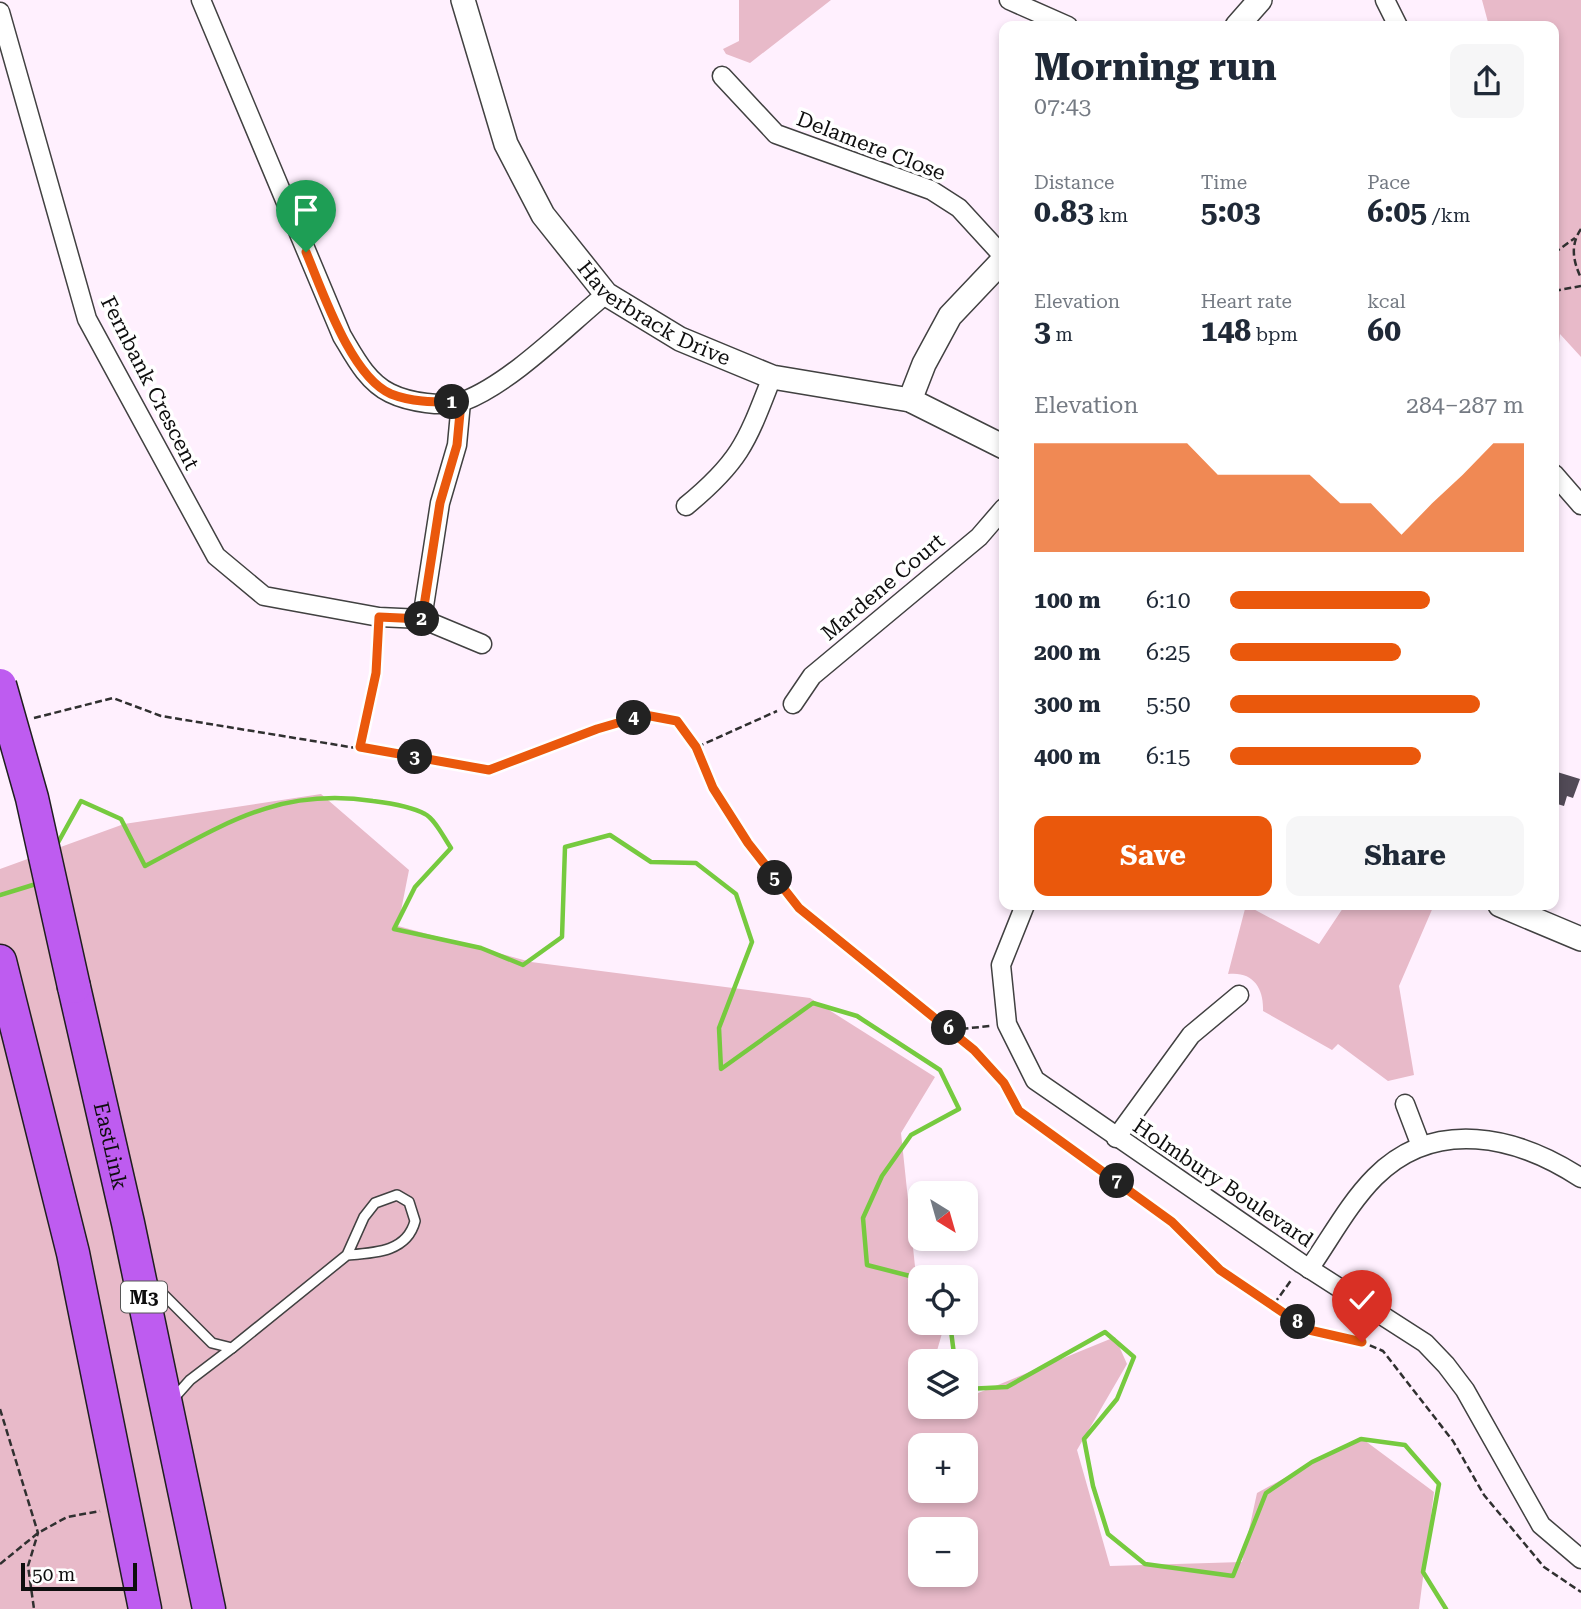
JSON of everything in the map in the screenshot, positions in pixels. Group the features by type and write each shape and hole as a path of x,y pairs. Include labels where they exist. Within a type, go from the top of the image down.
{"highway":[{"name":"EastLink","path":"0,685 32,799 137,1266 209,1609"},
{"path":"0,961 73,1253 145,1609"}],"street":[{"path":"201,0 342,335 361,368 388,393 422,402 461,402 494,386 606,294"},
{"name":"Haverbrack Drive","path":"463,0 506,144 543,215 606,294 680,339 772,377 910,400 999,444"},
{"path":"1009,0 1057,21"},
{"path":"1241,21 1260,0"},
{"path":"1385,0 1396,21"},
{"name":"Fernbank Crescent","path":"0,12 87,319 216,556 264,596 379,617 422,619 482,643"},
{"name":"Delamere Close","path":"722,76 776,134 931,190 959,208 999,252"},
{"path":"910,400 924,364 950,316 999,263"},
{"path":"686,506 722,477 747,443 772,377"},
{"path":"422,619 440,503 457,445 461,402"},
{"path":"1559,480 1581,505"},
{"name":"Mardene Court","path":"793,704 812,676 979,537 999,514"},
{"name":"Holmbury Boulevard","path":"1023,910 1000,965 1007,1024 1035,1080 1306,1266 1408,1331 1436,1353 1465,1390 1530,1510 1554,1538 1581,1559"},
{"path":"1512,910 1581,939"},
{"path":"1116,1138 1191,1035 1239,995"},
{"path":"1405,1104 1421,1146"},
{"path":"1306,1266 1374,1179 1395,1160 1421,1146 1455,1138 1500,1141 1581,1178"}],"lane":[{"path":"166,1406 190,1380 347,1255 364,1217 376,1203 397,1195 410,1202 415,1221 405,1240 395,1248 347,1255"},
{"path":"137,1266 168,1302 212,1343 232,1348"}],"path":[{"path":"1559,249 1575,238 1581,229"},
{"path":"1575,238 1574,258 1581,278"},
{"path":"1559,290 1581,286"},
{"path":"360,747 376,673 379,617"},
{"path":"25,720 113,698 161,716 489,770 597,729 645,715 677,721 696,747 713,788 727,810 799,908 951,1030 1004,1083 1019,1111 1172,1222 1220,1270 1309,1330 1362,1342 1383,1351 1453,1441 1484,1495 1544,1567 1581,1592"},
{"path":"696,747 793,704"},
{"path":"951,1030 1007,1024"},
{"path":"1274,1304 1306,1266"},
{"path":"0,1409 37,1533 28,1566 34,1609"},
{"path":"0,1563 37,1533 67,1517 124,1506"}],"shaded area":[{"path":"739,0 831,0 750,63 726,54 723,49 739,41"},
{"path":"1482,0 1581,0 1581,357 1560,334 1559,343 1559,21 1488,21"},
{"path":"321,794 409,870 398,926 531,962 810,998 935,1077 901,1133 908,1200 908,1251 913,1251 915,1265 908,1265 908,1335 942,1335 937,1349 908,1349 908,1419 978,1419 978,1393 1115,1337 1127,1364 1077,1450 1110,1566 1242,1562 1257,1493 1360,1437 1434,1492 1419,1609 0,1609 0,869 124,824"},
{"path":"1245,910 1255,910 1319,944 1342,910 1432,910 1399,986 1414,1075 1388,1081 1338,1044 1332,1050 1263,1011 1259,988 1255,983 1244,975 1228,974"}],"building":[{"path":"1559,773 1580,779 1573,798 1567,796 1564,806 1559,804"}],"waterway":[{"path":"55,848 81,801 121,819 145,866 228,823 281,804 339,798 407,807 429,816 451,848 415,887 394,929 481,948 523,965 562,937 565,847 610,835 651,862 696,863 736,894 752,942 719,1028 721,1069 813,1003 857,1016 940,1070 959,1109 911,1135 882,1176 863,1218 867,1265 908,1275"},
{"path":"0,895 36,884 38,881"},
{"path":"978,1388 1007,1387 1105,1332 1134,1357 1117,1399 1084,1439 1093,1486 1108,1534 1145,1564 1233,1576 1266,1493 1312,1462 1361,1439 1405,1445 1439,1484 1423,1572 1446,1609"},
{"path":"952,1335 953,1349"}],"route":[{"path":"306,252 342,335 361,368 388,393 422,402 461,402 457,445 440,503 422,619 379,617 376,673 360,747 489,770 513,764 597,729 645,715 677,721 696,747 713,788 748,843 799,908 926,1008 974,1050 1004,1083 1019,1111 1172,1222 1220,1270 1309,1330 1362,1342"}]}
